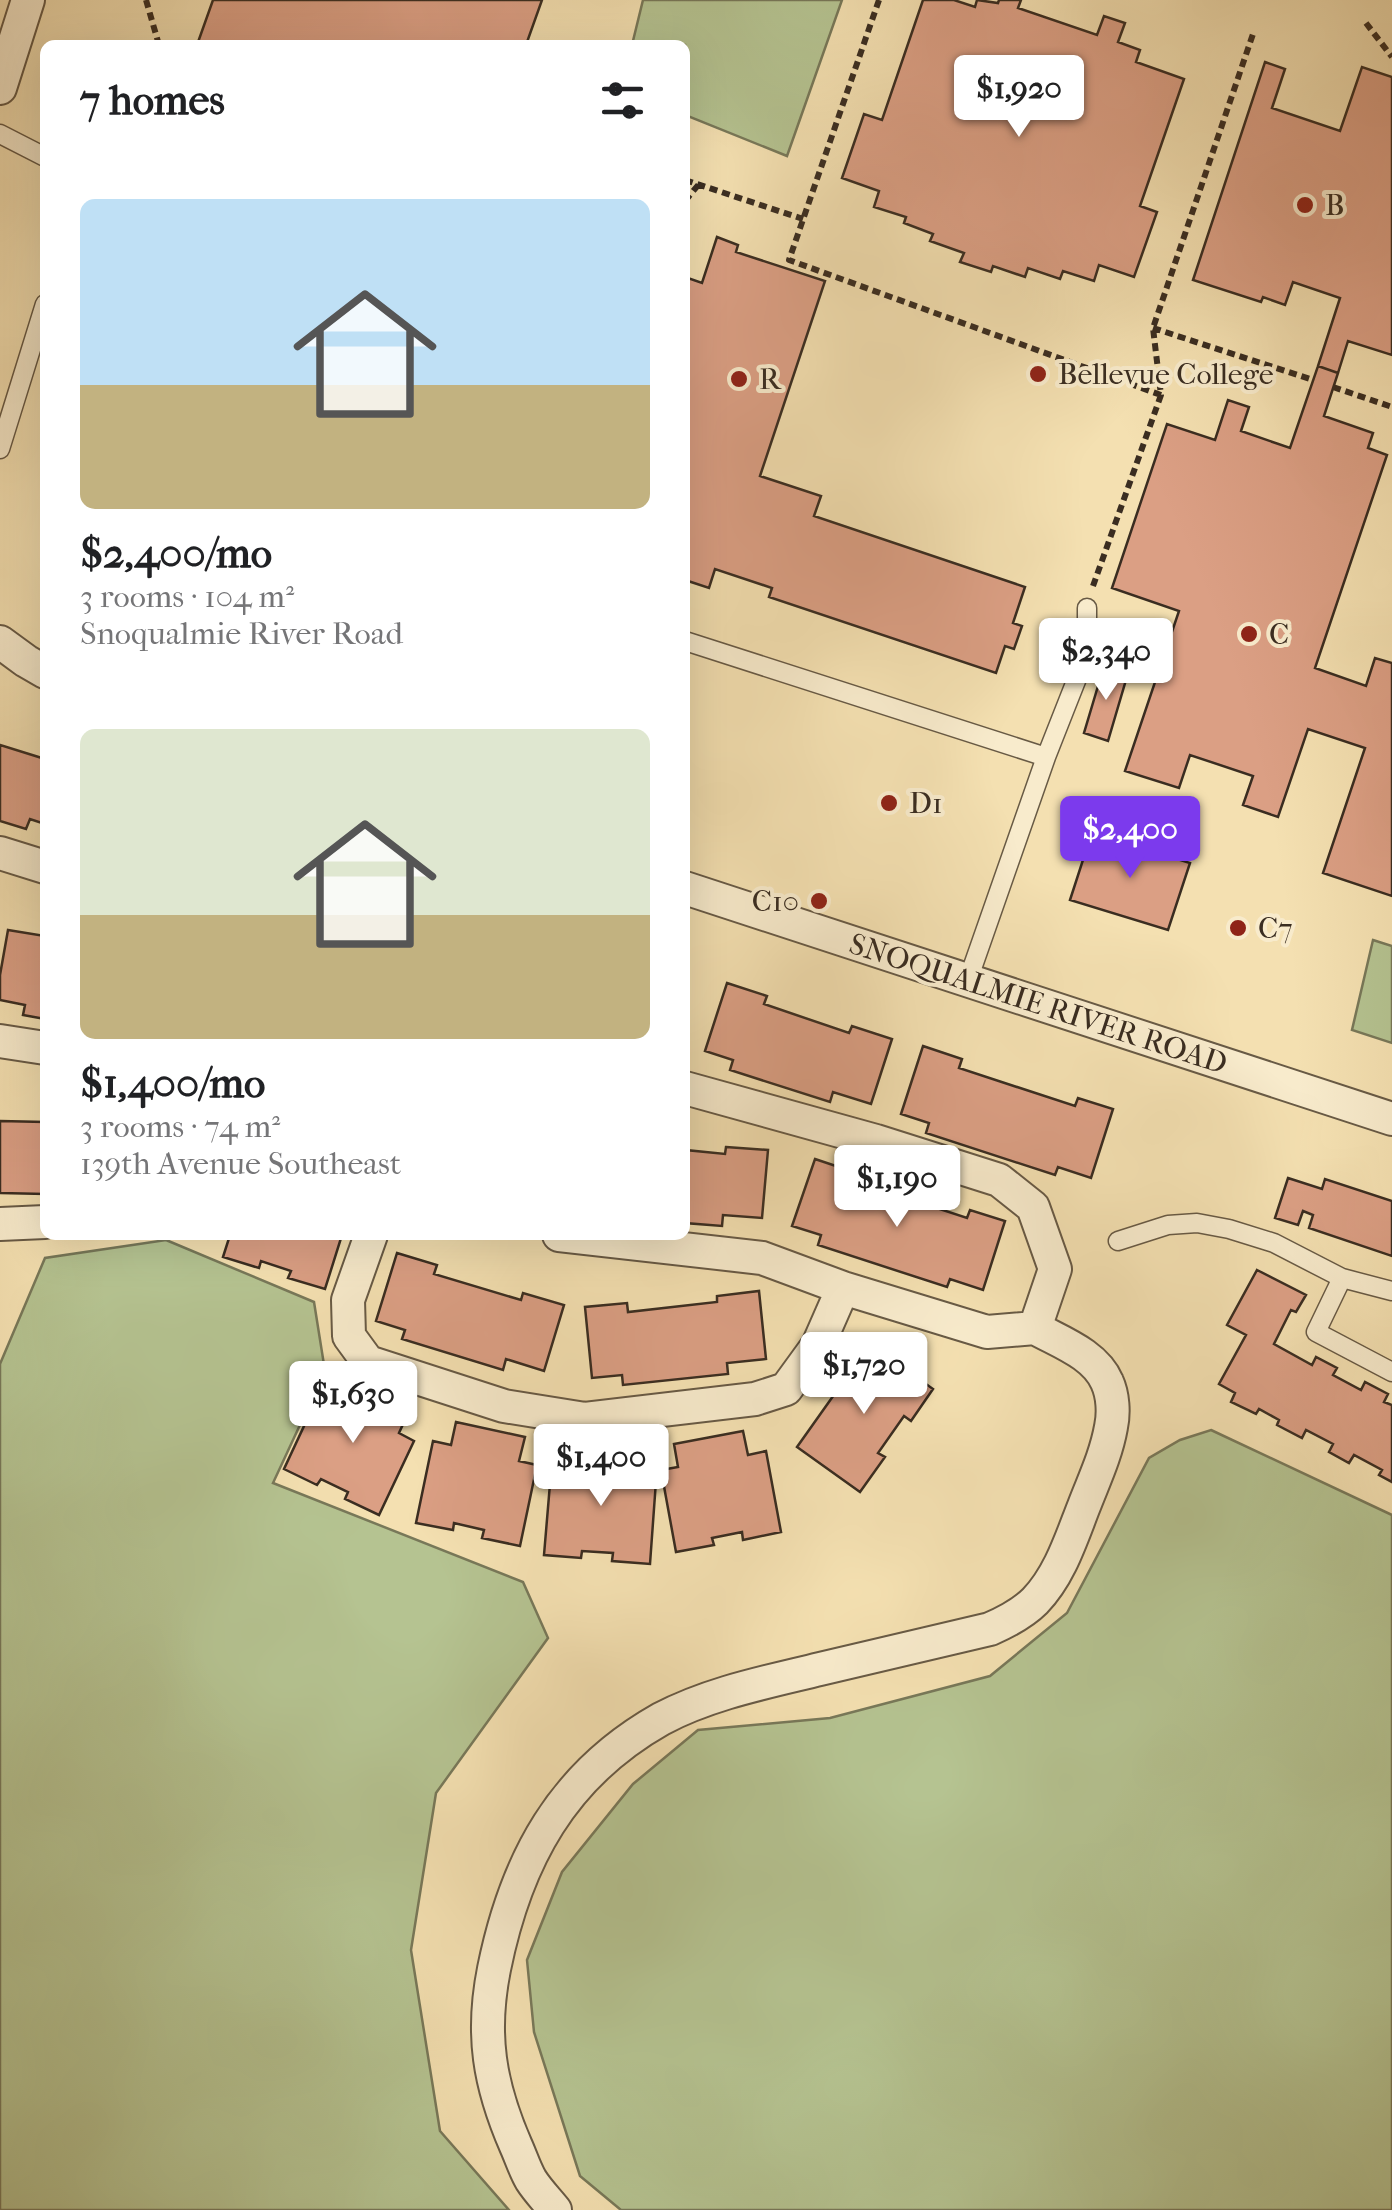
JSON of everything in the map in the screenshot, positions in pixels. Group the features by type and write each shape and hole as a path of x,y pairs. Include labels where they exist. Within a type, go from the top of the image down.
{"street":[{"path":"0,88 28,0"},
{"path":"0,642 40,669"},
{"path":"0,854 40,866"},
{"name":"SNOQUALMIE RIVER ROAD","path":"690,890 1392,1119"},
{"path":"0,1042 40,1047"},
{"path":"690,1089 999,1180 1033,1207 1055,1268 1035,1328"},
{"path":"0,1224 40,1222"},
{"path":"369,1240 348,1300 349,1336 368,1362 504,1406 585,1419 755,1399 786,1389 818,1345 843,1288"},
{"path":"555,2210 531,2180 504,2118 487,2048 488,1999 512,1897 552,1817 585,1775 613,1750 663,1718 749,1686 990,1629 1010,1620 1051,1581 1064,1556 1103,1458 1112,1423 1112,1397 1106,1379 1092,1360 1035,1328 987,1332 843,1288 762,1258 603,1240"}],"lane":[{"path":"0,134 40,155"},
{"path":"0,449 40,320"},
{"path":"968,980 1046,757 1087,654 1087,608"},
{"path":"690,642 1046,757"},
{"path":"1118,1241 1168,1225 1197,1223 1274,1242 1342,1278 1392,1291"},
{"path":"1342,1278 1316,1332 1392,1372"}],"path":[{"path":"146,0 158,40"},
{"path":"879,0 789,260 1161,395"},
{"path":"1366,23 1392,57"},
{"path":"1087,608 1161,395 1154,328 1254,31"},
{"path":"690,182 803,219"},
{"path":"690,194 698,184"},
{"path":"1154,328 1313,380"},
{"path":"1334,387 1392,406"}],"green space":[{"path":"643,0 842,0 787,156 690,117 690,40 633,40"},
{"path":"1373,940 1392,946 1392,1043 1352,1030"},
{"path":"166,1240 314,1302 325,1371 273,1483 523,1582 548,1638 436,1793 411,1950 440,2131 509,2210 0,2210 0,1364 45,1258"},
{"path":"1211,1430 1392,1515 1392,2210 621,2210 580,2176 534,2032 527,1960 562,1872 633,1784 698,1730 830,1718 990,1676 1067,1613 1149,1458 1180,1440"}],"building":[{"path":"213,0 542,0 528,40 199,40"},
{"path":"923,0 954,0 975,7 977,0 1021,0 1018,8 1097,35 1104,16 1125,23 1118,42 1140,50 1136,62 1184,79 1140,206 1157,212 1134,277 1099,265 1094,281 1063,271 1060,279 1028,268 1025,277 993,266 991,272 960,262 964,253 930,241 933,234 904,223 906,217 874,207 879,191 842,178 864,114 882,120"},
{"name":"B","path":"1265,62 1285,69 1272,108 1340,131 1362,67 1392,77 1392,355 1348,341 1338,373 1318,366 1340,298 1293,282 1285,305 1263,297 1261,302 1193,280"},
{"name":"R","path":"717,237 738,245 736,252 825,281 760,476 821,496 814,516 1025,587 1013,623 1022,626 1014,649 1005,646 996,673 769,597 772,588 715,569 709,588 690,582 690,279 702,283"},
{"name":"C","path":"1318,366 1338,373 1324,416 1373,433 1368,448 1387,455 1315,668 1366,686 1375,658 1392,663 1392,896 1323,873 1365,748 1308,729 1278,817 1243,805 1253,776 1190,755 1179,788 1125,771 1179,611 1112,588 1167,424 1215,440 1228,400 1249,407 1241,431 1290,448"},
{"path":"1104,666 1128,673 1108,741 1084,733"},
{"path":"0,745 40,757 40,822 30,819 26,829 0,821"},
{"path":"1092,832 1190,863 1168,930 1070,900"},
{"path":"8,930 40,935 40,1018 23,1015 25,1005 0,1000"},
{"path":"727,983 767,996 764,1004 849,1033 852,1026 892,1039 871,1104 833,1092 830,1102 730,1070 733,1060 705,1051"},
{"path":"923,1046 962,1059 959,1068 1075,1106 1078,1098 1113,1109 1091,1178 1058,1167 1055,1175 926,1133 929,1123 901,1114"},
{"path":"0,1121 40,1122 40,1194 0,1193"},
{"path":"726,1147 768,1150 762,1218 723,1215 722,1226 690,1223 690,1150 725,1154"},
{"path":"815,1159 854,1172 851,1180 967,1218 970,1210 1005,1221 983,1290 950,1279 947,1287 818,1245 821,1235 792,1226"},
{"path":"1288,1178 1322,1189 1325,1179 1392,1201 1392,1256 1309,1228 1313,1215 1303,1211 1298,1225 1275,1218"},
{"path":"228,1240 340,1240 325,1289 288,1278 291,1271 261,1261 259,1268 223,1257"},
{"path":"397,1253 437,1265 434,1274 521,1300 523,1293 564,1305 544,1371 506,1359 503,1370 402,1339 405,1330 376,1321"},
{"path":"1257,1270 1306,1295 1296,1312 1291,1310 1274,1344 1312,1365 1316,1357 1337,1368 1333,1375 1361,1390 1365,1382 1388,1394 1384,1402 1392,1405 1392,1482 1379,1475 1382,1470 1354,1455 1349,1463 1329,1452 1333,1444 1306,1430 1302,1438 1277,1425 1279,1420 1259,1409 1256,1414 1231,1402 1235,1393 1219,1384 1246,1335 1227,1325"},
{"path":"759,1291 766,1359 727,1363 728,1374 623,1385 622,1375 592,1378 585,1307 627,1303 628,1312 717,1302 717,1296"},
{"path":"870,1344 933,1389 911,1421 904,1416 878,1453 885,1457 860,1492 797,1447"},
{"path":"345,1381 409,1411 399,1433 414,1441 379,1515 345,1499 348,1492 321,1479 317,1485 284,1469 319,1394 335,1401"},
{"path":"456,1422 525,1437 519,1461 537,1465 520,1546 482,1538 484,1530 454,1523 453,1530 416,1523 433,1441 451,1445"},
{"path":"743,1431 748,1455 766,1451 781,1532 743,1540 742,1532 712,1538 714,1545 676,1552 661,1470 678,1467 674,1444"},
{"path":"570,1450 641,1456 638,1480 656,1481 650,1564 612,1561 613,1553 582,1551 581,1558 544,1555 551,1472 568,1473"}],"place":[{"name":"B","path":"1305,205"},
{"name":"Bellevue College","path":"1038,374"},
{"name":"R","path":"739,379"},
{"name":"C","path":"1249,634"},
{"name":"D1","path":"889,803"},
{"name":"C10","path":"819,901"},
{"name":"C7","path":"1238,928"}]}
